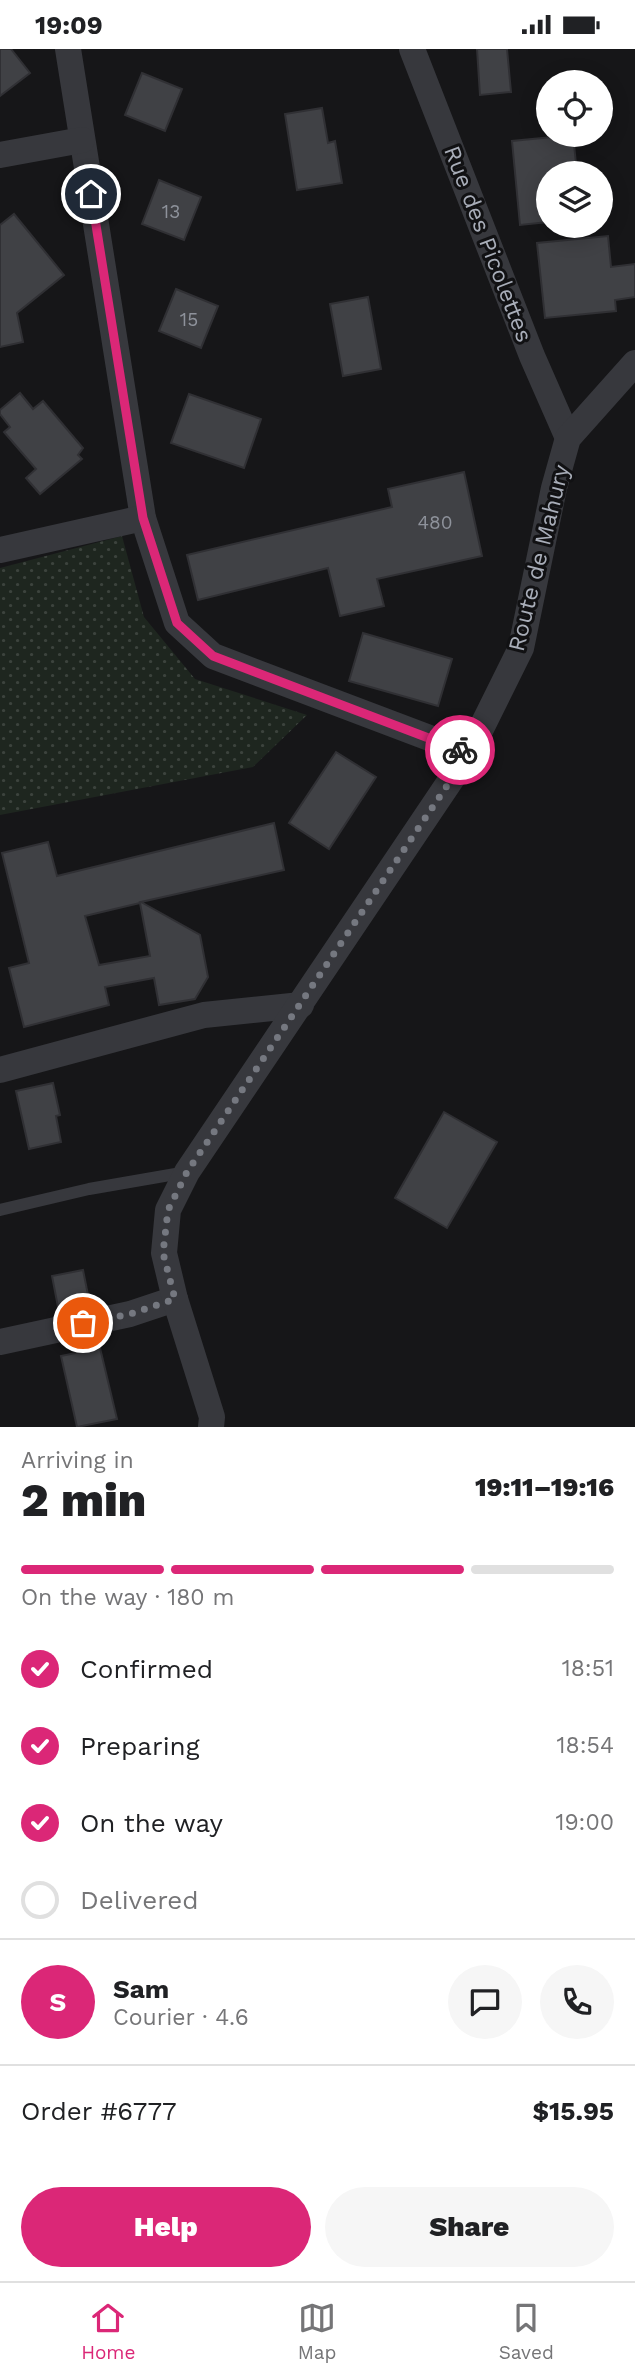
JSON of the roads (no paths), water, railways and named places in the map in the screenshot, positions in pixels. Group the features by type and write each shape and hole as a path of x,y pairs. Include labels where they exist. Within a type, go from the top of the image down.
{"street":[{"path":"68,49 143,518 177,623 213,656 469,753"},
{"name":"Rue des Picolettes","path":"412,49 531,356 568,438"},
{"path":"0,155 82,140"},
{"name":"Route de Mahury","path":"211,1427 212,1417 163,1253 168,1210 187,1172 469,753 521,648 554,488 568,438 635,363"},
{"path":"0,550 143,518"},
{"path":"0,1070 204,1015 301,1005"},
{"path":"0,1342 130,1314 175,1299"}],"lane":[{"path":"0,1210 89,1189 187,1172"}]}
